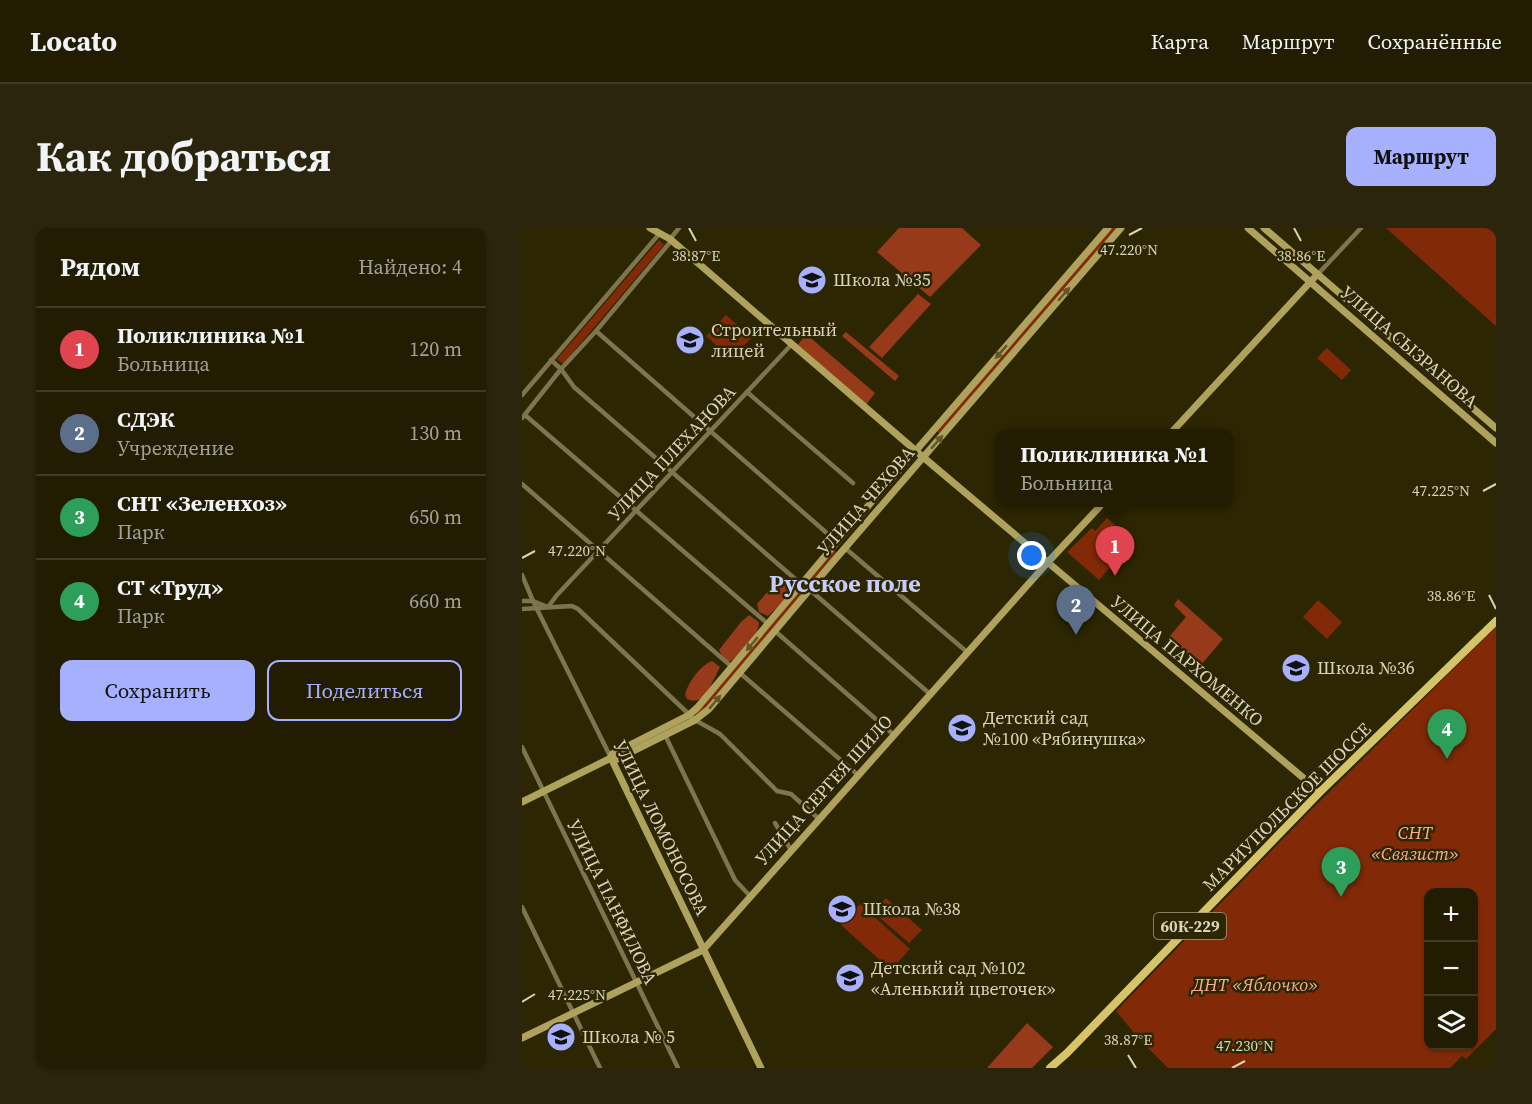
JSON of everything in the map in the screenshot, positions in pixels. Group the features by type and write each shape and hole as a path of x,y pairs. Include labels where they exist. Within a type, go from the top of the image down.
{"main road":[{"name":"МАРИУПОЛЬСКОЕ ШОССЕ","path":"1050,1068 1320,792 1496,621"}],"street":[{"name":"УЛИЦА ПАРХОМЕНКО","path":"650,228 671,239 923,458 1320,792"},
{"path":"679,228 596,331 523,416 768,624"},
{"name":"УЛИЦА ЧЕХОВА","path":"611,758 615,760 665,735 692,718 697,708 837,542 1108,228"},
{"name":"УЛИЦА ЧЕХОВА","path":"522,802 611,758 612,754 709,709 1121,228"},
{"name":"УЛИЦА СЫЗРАНОВА","path":"1248,228 1496,442"},
{"name":"УЛИЦА СЫЗРАНОВА","path":"1264,228 1496,428"},
{"path":"1175,429 1360,228"},
{"path":"522,395 660,233"},
{"path":"596,331 837,542 967,652"},
{"name":"УЛИЦА ПЛЕХАНОВА","path":"548,607 792,344"},
{"path":"551,360 574,387 802,584"},
{"path":"1413,371 1421,362"},
{"path":"747,392 853,483"},
{"path":"522,484 732,667"},
{"name":"УЛИЦА СЕРГЕЯ ШИЛО","path":"522,1038 703,950 967,652 1099,507"},
{"name":"УЛИЦА ЛОМОНОСОВА","path":"522,575 760,1068"},
{"path":"810,590 930,694"},
{"path":"522,601 533,601 548,607"},
{"path":"522,609 572,606 578,609 692,718 720,734 777,790 791,794 819,819"},
{"path":"775,631 894,735"},
{"path":"740,673 858,775"},
{"path":"665,735 735,880 750,896"},
{"name":"УЛИЦА ПАНФИЛОВА","path":"522,747 678,1068"},
{"path":"774,823 791,850"},
{"path":"522,907 600,1068"}],"green space":[{"path":"1111,228 1118,228 941,434 936,431"},
{"path":"1386,228 1496,228 1496,326"},
{"path":"659,240 664,245 563,364 557,359"},
{"path":"726,315 751,338 731,359 706,336"},
{"path":"1327,348 1351,370 1342,380 1317,358"},
{"path":"1107,518 1117,527 1102,544 1118,558 1099,580 1067,552 1092,528 1095,531"},
{"path":"834,551 838,553 707,708 696,716 695,715"},
{"path":"1318,600 1342,622 1327,639 1303,617"},
{"path":"1496,627 1496,1029 1478,1047 1478,888 1424,888 1424,1050 1475,1050 1466,1059 1462,1056 1450,1068 1168,1068 1140,1040 1116,1011 1310,811"},
{"path":"886,898 922,930 909,943 873,912"},
{"path":"860,904 910,949 891,970 841,925"}],"shaded area":[{"path":"899,228 962,228 981,245 930,297 877,252"},
{"path":"918,294 931,304 882,358 869,347"},
{"path":"846,332 899,376 895,381 842,336"},
{"path":"806,334 875,393 866,405 797,346"},
{"path":"783,579 790,581 794,588 768,616 759,612 757,604 777,581"},
{"path":"1178,599 1223,639 1201,665 1169,637 1186,617 1174,605"},
{"path":"749,615 759,622 756,634 731,661 725,661 719,650"},
{"path":"712,661 720,667 710,687 701,699 693,701 687,699 685,695 692,680 703,667"},
{"path":"1027,1023 1053,1047 1032,1068 987,1068"}],"place":[{"name":"Школа №35","path":"812,280"},
{"name":"Строительный лицей","path":"690,340"},
{"name":"Поликлиника №1","path":"1115,576"},
{"name":"СДЭК","path":"1076,635"},
{"name":"Школа №36","path":"1296,668"},
{"name":"Детский сад №100 «Рябинушка»","path":"962,728"},
{"name":"СТ «Труд»","path":"1447,759"},
{"name":"СНТ «Зеленхоз»","path":"1341,897"},
{"name":"Школа №38","path":"842,909"},
{"name":"Детский сад №102 «Аленький цветочек»","path":"850,978"},
{"name":"Школа № 5","path":"561,1037"}],"district":[{"name":"Русское поле","path":"845,584"}],"park label":[{"name":"СНТ «Связист»","path":"1415,843"},
{"name":"ДНТ «Яблочко»","path":"1255,985"}]}
